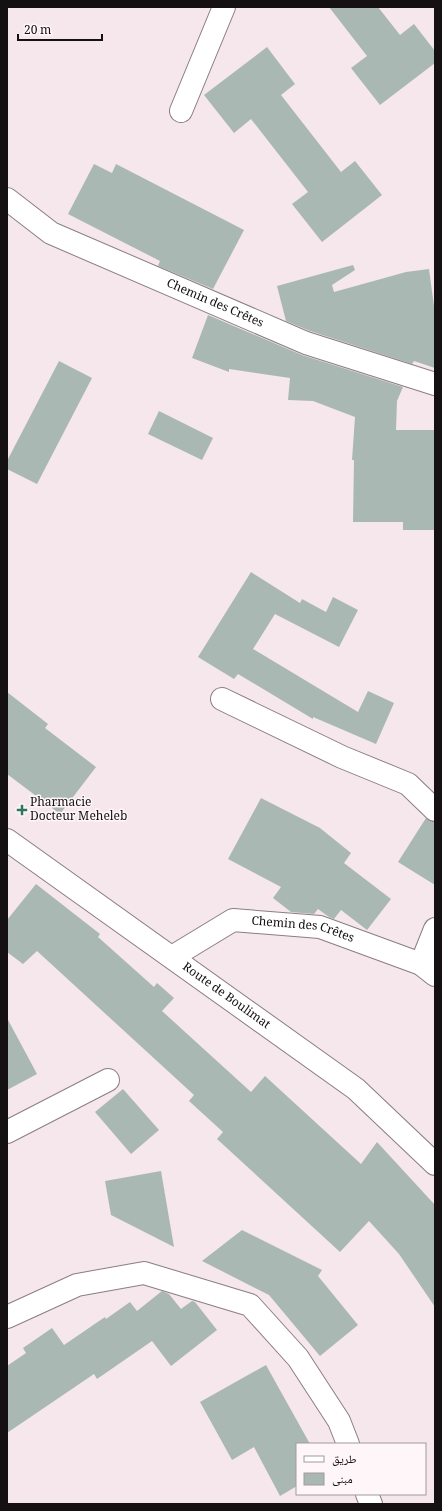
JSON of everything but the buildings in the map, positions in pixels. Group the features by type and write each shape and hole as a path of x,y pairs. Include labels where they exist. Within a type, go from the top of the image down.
{"street":[{"path":"181,111 224,7"},
{"name":"Chemin des Crêtes","path":"7,199 51,233 299,340 435,384"},
{"path":"222,699 342,757 408,784 435,810"},
{"name":"Route de Boulimat","path":"7,840 356,1089 435,1164"},
{"name":"Chemin des Crêtes","path":"172,957 233,920 320,927 428,970"},
{"path":"428,970 435,929"},
{"path":"7,1132 108,1080"},
{"path":"7,1317 77,1285 144,1273 250,1305 298,1358 339,1420 348,1443"}],"place":[{"name":"Pharmacie Docteur Meheleb","path":"22,810"}]}
